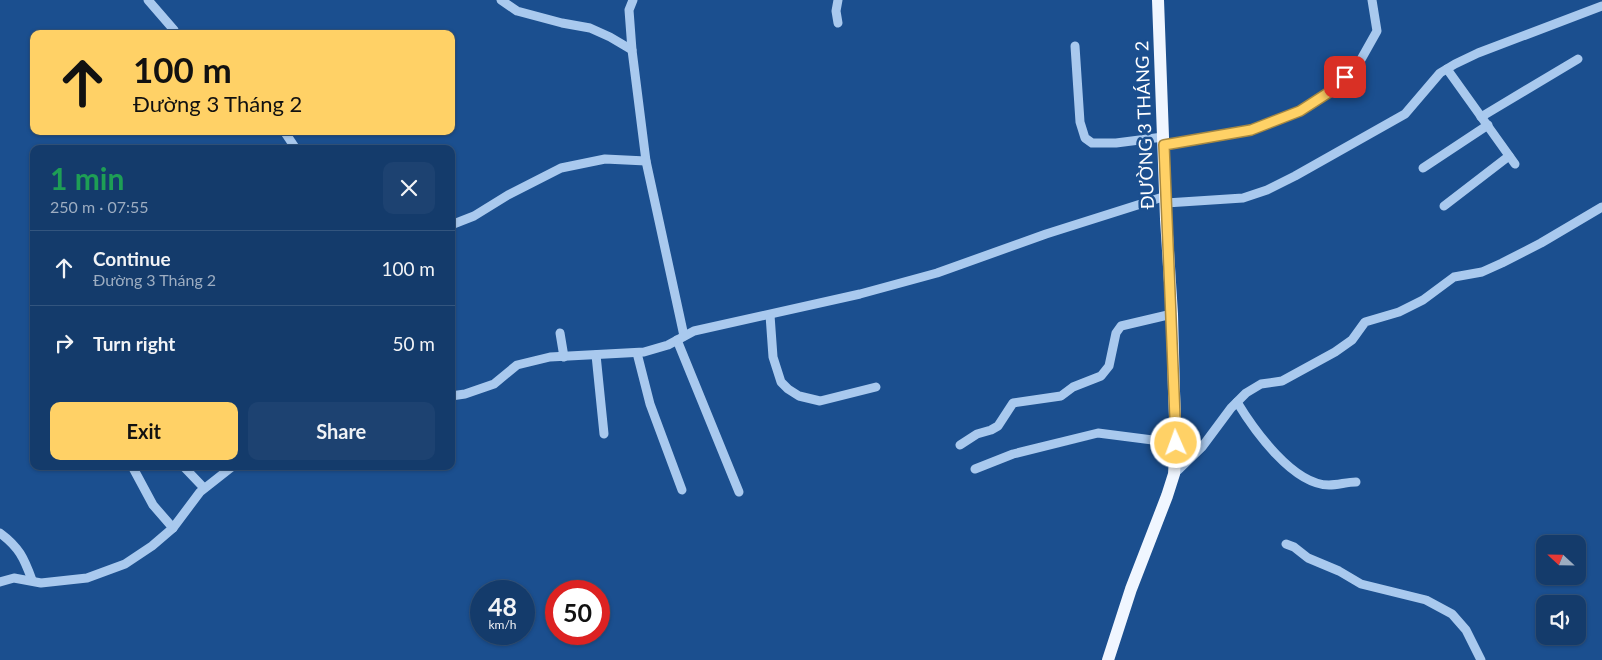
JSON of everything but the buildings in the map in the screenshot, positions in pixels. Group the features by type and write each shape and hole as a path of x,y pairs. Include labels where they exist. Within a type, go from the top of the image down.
{"main road":[{"name":"ĐƯỜNG 3 THÁNG 2","path":"1158,0 1166,219 1172,314"},
{"path":"1108,660 1131,589 1174,474 1176,443 1172,314"}],"street":[{"path":"148,0 174,30"},
{"path":"501,0 517,11 590,28 632,50"},
{"path":"633,0 629,10 632,50 646,161 680,338 739,492"},
{"path":"838,0 836,11 838,23"},
{"path":"1075,46 1080,122 1085,138 1092,142 1164,141 1251,130 1300,111 1331,91 1359,63 1377,31 1372,0"},
{"path":"455,395 466,394 494,384 517,365 550,358 636,353 652,350 694,331 860,294 937,272 1046,234 1166,200 1244,198 1267,190 1295,176 1405,114 1440,73 1447,69 1478,53 1602,6"},
{"path":"1482,117 1578,59"},
{"path":"1447,69 1515,164"},
{"path":"1423,168 1488,125"},
{"path":"1444,206 1510,156"},
{"path":"455,223 474,216 508,195 561,168 605,159 646,161"},
{"path":"1174,474 1202,447 1246,393 1261,384 1282,381 1335,352 1352,340 1365,322 1399,312 1415,304 1454,277 1482,272 1502,263 1602,208"},
{"path":"960,445 977,434 998,426 1013,403 1061,396 1073,387 1101,376 1109,366 1114,342 1121,326 1172,314"},
{"path":"770,315 773,356 781,382 788,389 799,396 820,401 876,387"},
{"path":"560,333 564,357"},
{"path":"636,353 650,404 682,490"},
{"path":"596,355 604,434"},
{"path":"1237,402 1254,429 1294,471 1307,479 1328,485 1356,482"},
{"path":"975,469 1013,454 1098,432 1176,443"},
{"path":"134,470 153,505 173,528"},
{"path":"187,470 204,488"},
{"path":"0,582 14,578 41,583 88,578 125,564 152,546 173,528 200,492 228,470"},
{"path":"0,532 14,544 25,562 32,580"},
{"path":"1286,544 1294,547 1308,558 1339,571 1361,584 1426,600 1452,614 1466,630 1481,660"}],"route":[{"path":"1176,443 1164,145 1251,130 1300,111 1331,91 1345,77"}]}
